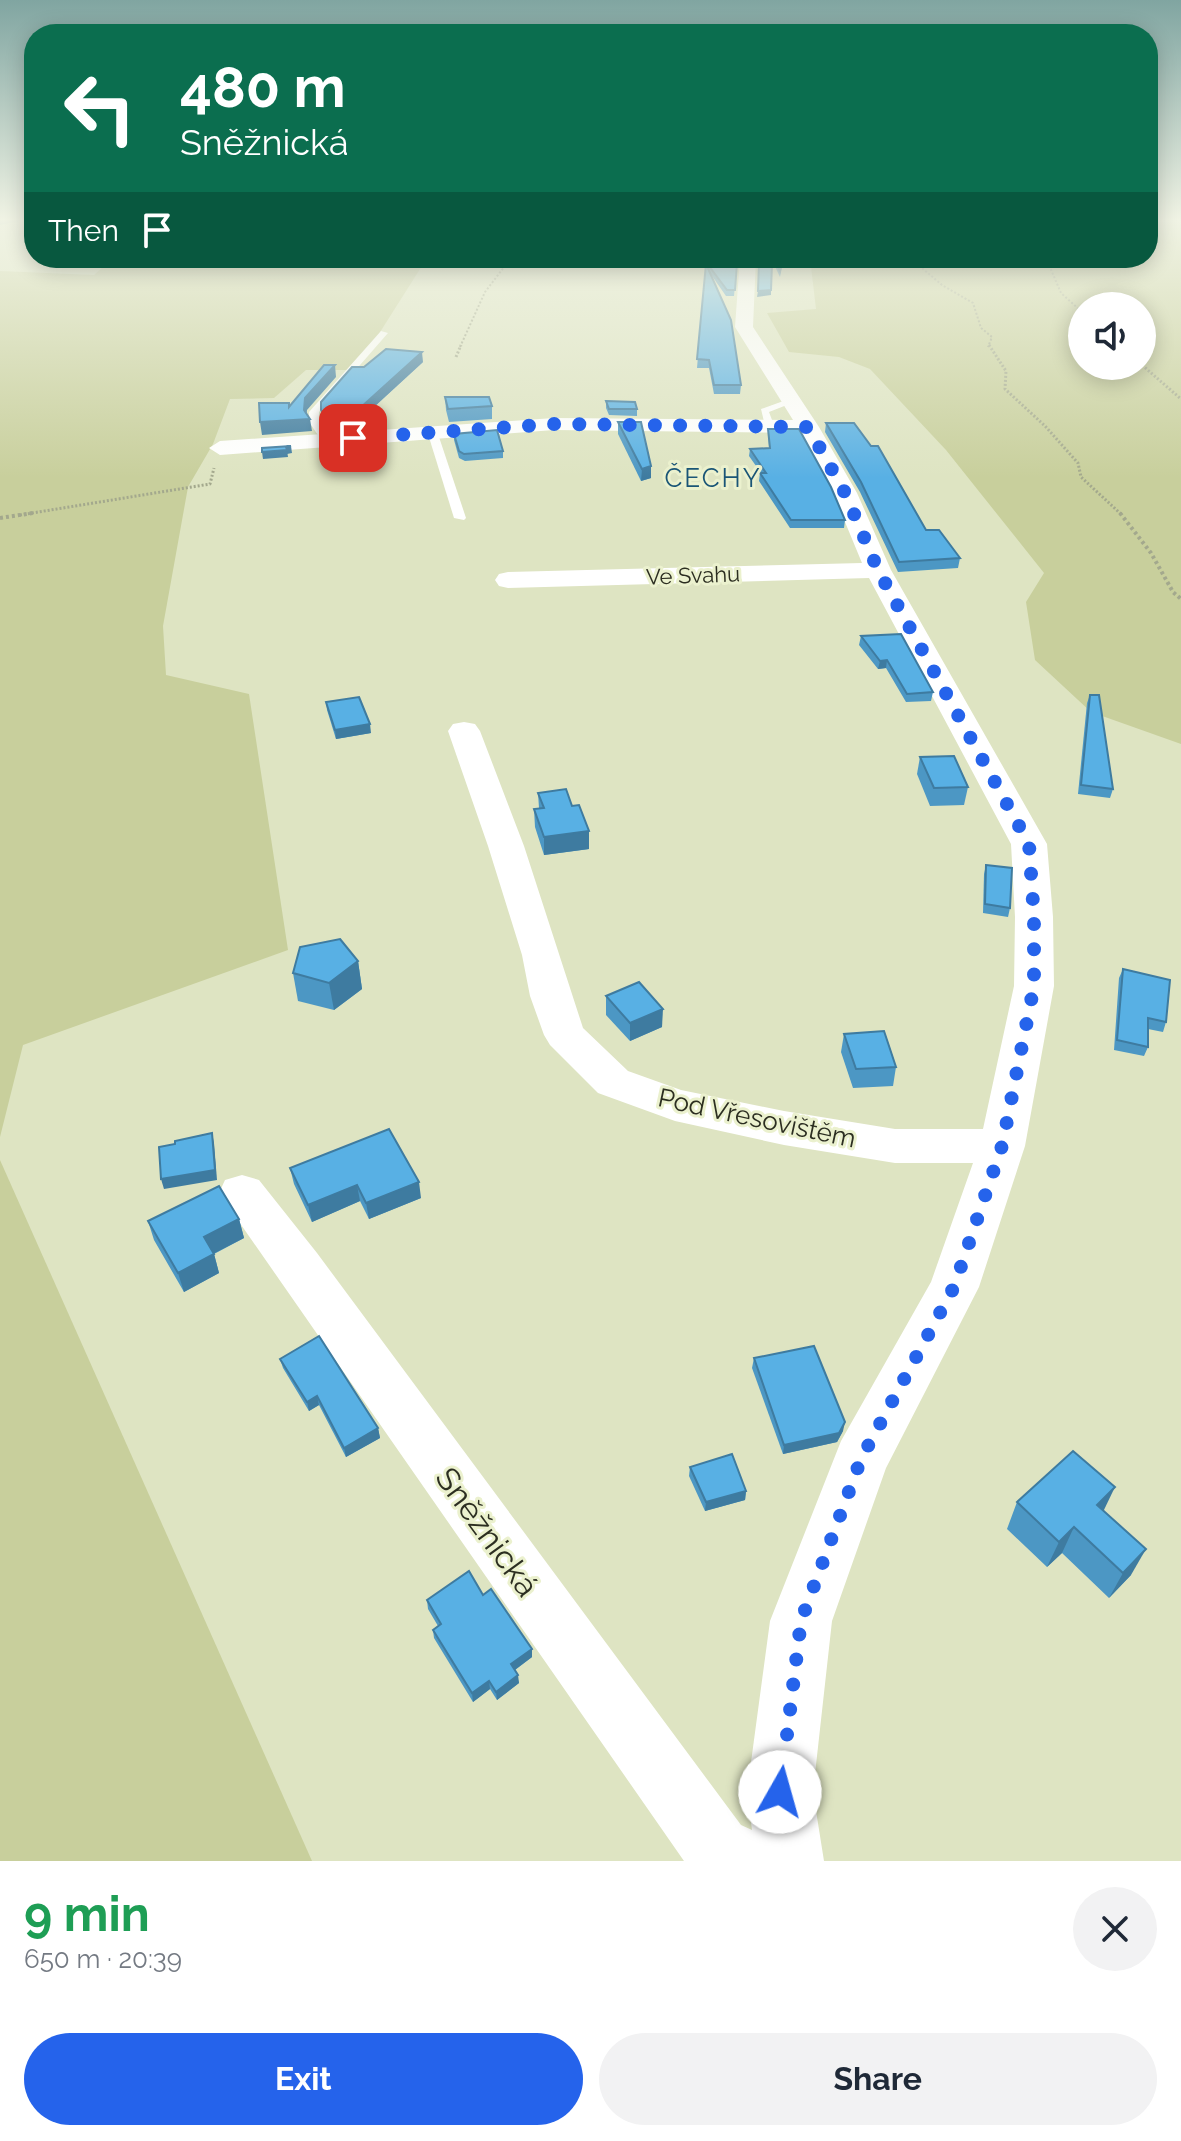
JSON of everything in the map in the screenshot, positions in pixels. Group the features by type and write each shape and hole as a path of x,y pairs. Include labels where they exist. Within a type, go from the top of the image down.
{"street":[{"path":"745,305 744,327 790,418 845,493 878,570 1029,844 1034,917 1034,986 1002,1146 954,1287 861,1459 801,1621 780,1792 790,1861"},
{"path":"220,448 554,424 790,418"},
{"name":"Ve Svahu","path":"508,580 878,570"},
{"name":"Pod Vřesovištěm","path":"464,731 506,846 541,955 550,996 565,1035 613,1082 675,1105 868,1142 895,1146 1002,1146"},
{"name":"Sněžnická","path":"242,1193 300,1268 402,1415 717,1849 740,1861"}],"lane":[{"path":"326,439 314,422 314,412 384,333"},
{"path":"433,434 460,518"}],"path":[{"path":"456,357 479,305"},
{"path":"974,305 981,328 992,337 988,347 1006,371 1005,389 1045,426 1078,463 1081,477 1115,506 1151,553 1173,592 1181,599"},
{"path":"1156,377 1181,399"},
{"path":"0,518 210,484"}],"green space":[{"path":"0,305 397,305 356,370 306,370 274,398 230,399 213,444 188,487 163,626 166,675 249,694 288,950 23,1045 0,1137"},
{"path":"816,305 1068,305 1068,380 1156,380 1156,305 1181,305 1181,744 1091,712 1035,660 1026,602 1044,573 946,450 870,369 839,357 789,352 767,313 816,309"},
{"path":"0,1160 312,1861 0,1861"}],"building":[{"path":"702,305 724,305 731,320 741,385 714,385 709,360 697,359"},
{"path":"386,349 422,352 349,418 327,419 321,410 321,402 352,367 364,367"},
{"path":"324,365 335,365 305,398 304,410 310,419 260,422 259,403 289,403 289,407"},
{"path":"445,397 489,397 492,406 448,409"},
{"path":"606,401 635,402 637,409 609,409"},
{"path":"618,422 641,422 651,466 642,469"},
{"path":"826,423 854,423 871,446 878,446 926,530 939,530 960,558 899,562 861,482"},
{"path":"768,429 799,429 845,520 791,520 760,473 766,473 750,449 770,448"},
{"path":"497,430 503,451 464,454 459,451 454,434"},
{"path":"291,446 286,447 287,450 262,452 262,448"},
{"path":"901,634 933,692 907,694 887,660 880,661 861,636"},
{"path":"1090,695 1099,695 1113,789 1081,785"},
{"path":"359,697 370,724 335,730 326,702"},
{"path":"954,756 968,787 934,788 920,757"},
{"path":"566,789 572,806 579,805 589,831 544,837 534,809 544,808 538,793"},
{"path":"986,865 1012,868 1010,908 985,904"},
{"path":"340,939 358,961 329,983 293,973 300,947"},
{"path":"1123,969 1170,980 1166,1022 1148,1018 1148,1047 1117,1040"},
{"path":"639,982 663,1009 630,1023 606,996"},
{"path":"884,1031 896,1067 856,1069 844,1034"},
{"path":"389,1129 419,1182 366,1203 357,1185 308,1205 290,1168"},
{"path":"212,1133 215,1170 161,1179 159,1147"},
{"path":"219,1186 239,1219 204,1237 214,1254 178,1273 148,1221"},
{"path":"319,1336 378,1428 344,1448 317,1396 307,1402 280,1359"},
{"path":"814,1346 845,1422 839,1433 784,1445 754,1358"},
{"path":"1073,1451 1115,1487 1097,1505 1146,1549 1123,1573 1074,1527 1059,1542 1017,1502"},
{"path":"732,1454 746,1491 706,1502 690,1467"},
{"path":"469,1571 483,1595 491,1589 532,1649 511,1664 518,1675 496,1692 489,1681 472,1693 433,1630 441,1624 427,1600"}],"district":[{"name":"ČECHY","path":"713,478"}],"route":[{"path":"353,438 554,424 808,427 845,493 878,570 1029,844 1034,917 1034,986 1002,1146 954,1287 861,1459 801,1621 780,1792"}]}
